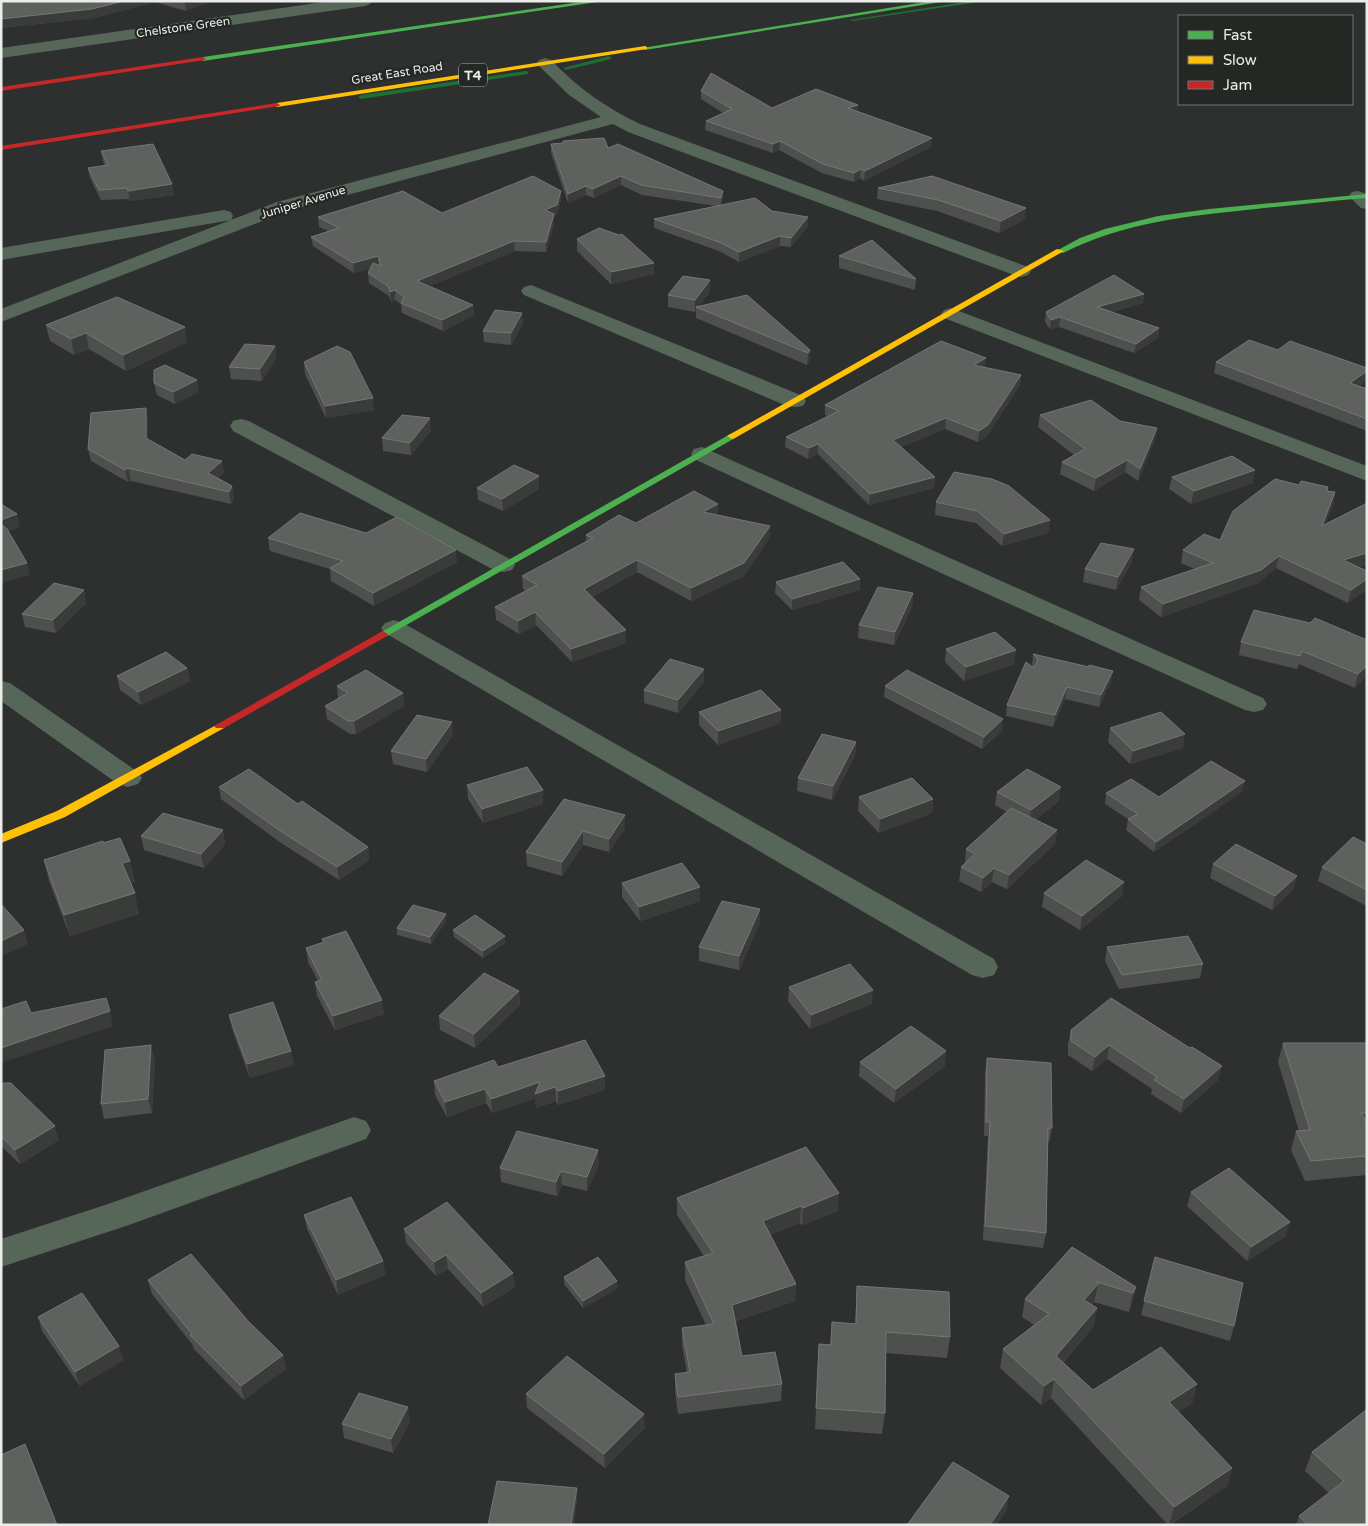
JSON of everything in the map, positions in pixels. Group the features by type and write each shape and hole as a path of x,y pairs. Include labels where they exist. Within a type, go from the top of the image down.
{"main road":[{"path":"1,88 601,1"},
{"name":"Great East Road","path":"1,148 944,1"},
{"path":"1,839 61,814 128,778 1072,244 1098,233 1135,223 1203,211 1364,199"}],"street":[{"path":"264,1 274,14"},
{"name":"Chelstone Green","path":"1,53 365,1"},
{"path":"545,63 580,96 614,120 663,140 1021,272"},
{"name":"Juniper Avenue","path":"1,316 284,206 440,163 614,120"},
{"path":"1,254 284,206"},
{"path":"531,292 795,401"},
{"path":"951,314 1367,474"},
{"path":"241,426 503,565"},
{"path":"702,454 961,573 1254,704"},
{"path":"394,628 983,966"},
{"path":"1,690 128,778"},
{"path":"1,1254 117,1215 354,1130"}],"building":[{"path":"1,1 124,1 92,9 1,19"},
{"path":"711,73 772,108 816,89 858,105 848,108 932,138 865,171 861,169 854,173 823,164 780,141 773,144 706,121 732,109 701,91"},
{"path":"604,138 608,148 618,144 723,191 721,198 641,185 621,176 593,189 586,186 568,194 551,144 563,143 563,141"},
{"path":"153,144 172,184 128,191 127,188 99,190 88,168 108,165 101,151"},
{"path":"533,176 561,191 557,205 545,210 554,214 546,242 514,241 417,281 473,305 442,320 401,303 404,297 395,290 390,292 388,286 368,273 373,263 381,266 378,256 353,263 311,237 339,228 318,217 403,191 442,213"},
{"path":"932,176 1026,208 1001,221 938,200 878,188"},
{"path":"755,198 772,211 808,217 791,238 780,236 739,252 719,242 654,219"},
{"path":"599,228 619,235 622,234 654,263 611,272 577,239"},
{"path":"872,240 916,279 839,256"},
{"path":"1114,275 1144,294 1097,307 1159,328 1136,344 1060,317 1051,320 1046,312"},
{"path":"683,276 710,280 695,300 668,295"},
{"path":"747,295 810,350 808,353 696,307"},
{"path":"117,297 185,327 123,355 86,333 71,339 46,325"},
{"path":"495,310 522,313 511,333 483,331"},
{"path":"1249,340 1278,350 1290,341 1367,368 1367,371 1350,383 1367,389 1367,419 1216,362"},
{"path":"941,341 986,358 974,365 1021,375 988,425 979,431 946,418 893,440 935,477 870,494 818,444 809,448 786,437 839,411 825,405"},
{"path":"245,344 275,346 260,369 229,367"},
{"path":"337,346 350,352 373,398 325,406 304,362"},
{"path":"165,365 197,380 173,392 154,383 154,370"},
{"path":"1091,400 1120,421 1157,428 1140,469 1127,460 1096,478 1062,462 1085,449 1040,415"},
{"path":"146,408 146,438 185,460 192,454 222,461 208,473 232,486 229,492 128,468 125,470 88,449 91,413"},
{"path":"402,415 430,418 410,443 382,438"},
{"path":"1232,456 1255,470 1194,491 1172,477"},
{"path":"514,465 539,476 502,499 477,488"},
{"path":"954,472 992,479 1009,486 1050,520 1004,534 977,511 936,502"},
{"path":"1275,479 1299,485 1301,481 1328,487 1327,491 1335,492 1322,526 1367,503 1367,553 1343,560 1367,571 1367,579 1351,590 1279,556 1261,570 1163,604 1141,587 1213,563 1183,550 1204,534 1220,540 1233,511"},
{"path":"694,491 718,504 703,512 770,526 744,563 691,588 637,560 584,589 626,630 571,649 535,612 518,621 495,607 537,585 522,576 593,538 586,535 619,515 636,523"},
{"path":"1,504 17,514 1,520"},
{"path":"300,513 366,533 397,517 456,550 373,593 330,568 343,561 268,538"},
{"path":"1,524 7,529 27,563 1,570"},
{"path":"1101,543 1134,549 1118,577 1085,569"},
{"path":"843,562 860,579 792,599 776,582"},
{"path":"54,583 84,590 53,620 22,614"},
{"path":"878,587 913,593 895,632 859,625"},
{"path":"1254,610 1310,623 1315,618 1367,640 1367,666 1358,674 1302,651 1300,656 1241,642"},
{"path":"995,632 1016,650 966,667 946,649"},
{"path":"166,652 187,668 138,692 117,676"},
{"path":"1033,654 1113,671 1101,695 1067,687 1055,715 1007,705 1026,662 1034,668 1038,659"},
{"path":"670,659 704,669 678,700 644,690"},
{"path":"366,670 403,693 354,721 348,721 325,706 348,693 337,686"},
{"path":"907,670 1003,719 984,737 885,686"},
{"path":"761,690 781,710 718,731 699,712"},
{"path":"1161,712 1185,734 1133,751 1110,728"},
{"path":"417,715 452,722 426,759 391,751"},
{"path":"822,734 856,742 833,786 798,778"},
{"path":"1211,761 1245,781 1156,842 1128,819 1138,814 1106,793 1131,779 1159,797"},
{"path":"527,767 543,790 482,809 467,785"},
{"path":"249,769 298,804 302,801 368,847 337,867 279,830 219,787"},
{"path":"1027,769 1061,787 1031,810 997,792"},
{"path":"912,778 933,799 880,819 859,797"},
{"path":"564,799 625,815 609,839 583,831 562,862 526,852"},
{"path":"1011,808 1057,830 1009,875 994,868 983,878 961,867 975,854 966,849"},
{"path":"163,813 223,830 201,854 141,836"},
{"path":"1353,837 1367,844 1367,890 1322,867"},
{"path":"120,838 130,861 122,863 135,893 64,915 44,860 103,841 103,843"},
{"path":"1236,844 1297,876 1275,896 1213,864"},
{"path":"1086,860 1124,882 1082,916 1044,893"},
{"path":"682,863 700,887 639,907 622,883"},
{"path":"722,901 760,909 739,956 699,947"},
{"path":"1,904 24,930 1,941"},
{"path":"413,905 446,914 430,937 397,928"},
{"path":"475,915 505,936 483,951 453,930"},
{"path":"346,931 382,1000 333,1016 315,982 322,980 306,948 324,942 322,939"},
{"path":"1188,936 1203,964 1122,975 1107,947"},
{"path":"850,964 873,990 811,1015 789,987"},
{"path":"484,973 519,991 474,1034 439,1016"},
{"path":"106,998 110,1011 1,1048 1,1009 26,1001 31,1013"},
{"path":"1111,998 1222,1066 1184,1099 1154,1080 1157,1077 1109,1045 1095,1057 1071,1041 1071,1030"},
{"path":"273,1002 291,1051 247,1064 229,1015"},
{"path":"911,1026 946,1051 896,1089 860,1062"},
{"path":"585,1040 605,1076 558,1091 555,1087 535,1094 540,1082 491,1099 485,1089 445,1102 434,1081 494,1060 498,1067"},
{"path":"1283,1043 1367,1043 1367,1113 1361,1113 1367,1124 1367,1156 1311,1161 1296,1131 1310,1130"},
{"path":"151,1045 148,1099 101,1104 105,1050"},
{"path":"987,1058 1051,1063 1052,1128 1048,1128 1046,1233 985,1226 990,1122 986,1122"},
{"path":"11,1083 55,1126 15,1150 1,1136 1,1084"},
{"path":"517,1131 598,1150 587,1177 561,1171 556,1182 500,1168"},
{"path":"806,1147 839,1193 803,1208 801,1206 763,1221 796,1284 732,1305 742,1356 775,1352 782,1384 678,1397 675,1374 690,1372 682,1328 714,1324 685,1262 713,1253 677,1198"},
{"path":"1229,1168 1290,1222 1251,1247 1191,1192"},
{"path":"351,1197 383,1261 336,1280 304,1215"},
{"path":"447,1202 513,1273 481,1293 446,1255 434,1262 404,1229"},
{"path":"1072,1247 1136,1287 1133,1293 1097,1282 1098,1284 1084,1300 1097,1308 1056,1356 1093,1390 1161,1347 1197,1384 1169,1402 1232,1468 1174,1507 1054,1379 1044,1386 1003,1349 1049,1314 1025,1299"},
{"path":"191,1254 248,1321 283,1355 241,1386 190,1335 192,1334 148,1280"},
{"path":"598,1257 617,1281 583,1301 564,1277"},
{"path":"1155,1257 1243,1283 1234,1326 1144,1301"},
{"path":"857,1286 949,1292 950,1337 886,1332 885,1413 816,1408 819,1344 831,1345 832,1322 856,1324"},
{"path":"82,1293 119,1346 75,1372 38,1317"},
{"path":"567,1356 644,1414 604,1454 526,1394"},
{"path":"359,1393 408,1407 391,1439 342,1424"},
{"path":"1366,1410 1367,1525 1308,1525 1299,1516 1344,1481 1312,1452"},
{"path":"25,1444 57,1525 1,1525 1,1455"},
{"path":"953,1462 1009,1496 990,1525 907,1525"},
{"path":"497,1481 577,1488 571,1525 488,1525"}],"waterway":[{"path":"852,20 983,1"},
{"path":"566,68 609,58"},
{"path":"361,97 526,73"}],"traffic: fast":[{"path":"203,59 601,1"},
{"path":"645,48 944,1"},
{"path":"1060,251 1107,231 1158,218 1209,211 1367,196"},
{"path":"383,634 732,436"}],"traffic: slow":[{"path":"277,105 645,48"},
{"path":"732,436 1060,251"},
{"path":"1,839 61,814 220,726"}],"traffic: jam":[{"path":"1,89 203,59"},
{"path":"1,148 277,105"},
{"path":"220,726 383,634"}]}
